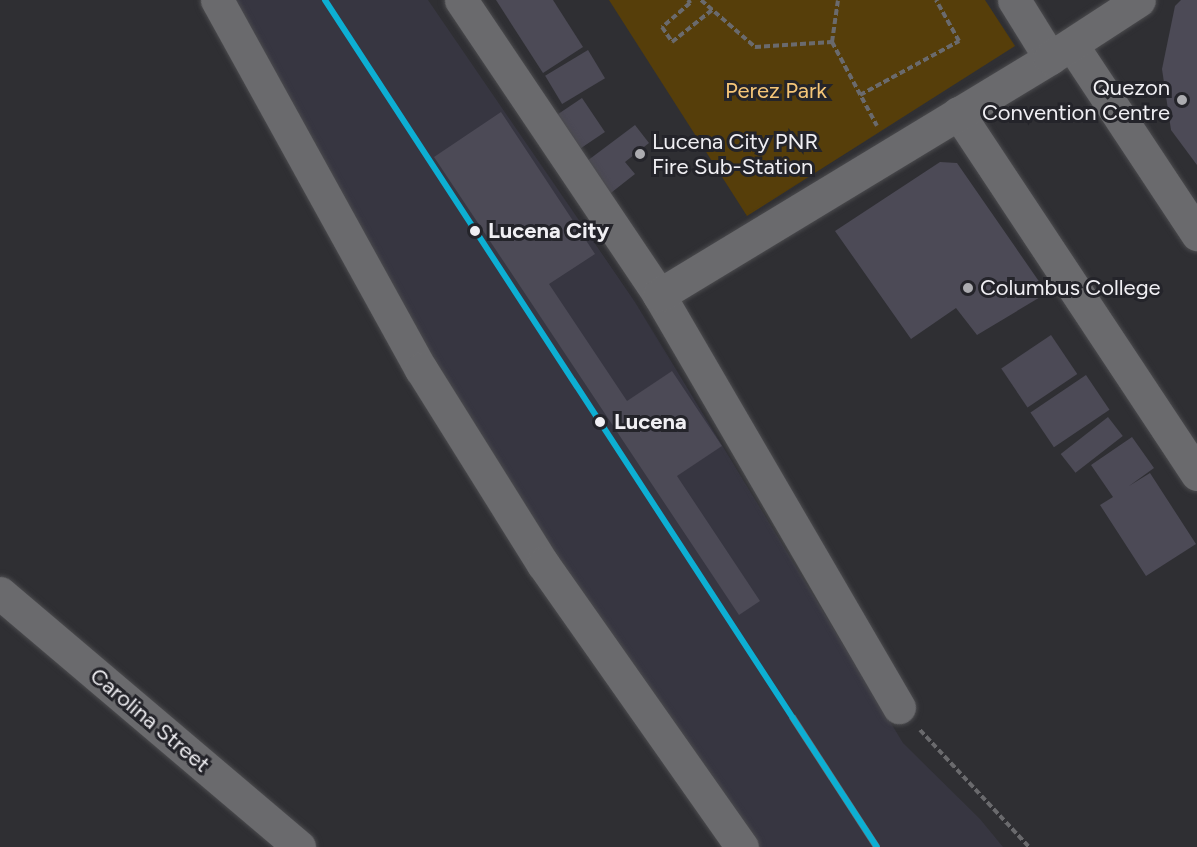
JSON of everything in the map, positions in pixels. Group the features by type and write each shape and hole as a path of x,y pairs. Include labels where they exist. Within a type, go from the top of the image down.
{"street":[{"path":"217,0 421,369 543,564 742,847"},
{"path":"461,0 659,295 899,707"},
{"path":"1014,0 1061,52 1197,234"},
{"path":"659,295 892,152 1061,52 1139,0"},
{"path":"958,113 1197,474"},
{"name":"Carolina Street","path":"0,592 299,847"}],"path":[{"path":"688,0 690,3 662,27 672,42 712,10"},
{"path":"701,0 755,47 832,42"},
{"path":"838,0 832,42 892,152"},
{"path":"860,95 959,41 936,0"},
{"path":"899,707 1029,847"}],"shaded area":[{"path":"232,0 428,0 635,302 903,743 980,819 1003,847 745,847 516,526"}],"green space":[{"name":"Perez Park","path":"609,0 985,0 1015,46 747,216"}],"building":[{"path":"496,0 553,0 583,47 543,73"},
{"name":"Quezon Convention Centre","path":"1181,0 1197,0 1197,165 1171,130 1162,69 1175,6"},
{"path":"588,50 605,78 562,104 545,76"},
{"path":"582,98 605,132 576,152 553,118"},
{"path":"501,112 595,254 549,284 627,401 672,371 722,446 677,476 760,601 739,615 434,157"},
{"path":"635,125 649,143 625,162 635,174 607,196 583,164"},
{"path":"940,162 957,163 1047,293 977,335 956,308 911,339 835,231"},
{"path":"1051,335 1077,374 1028,408 1001,369"},
{"path":"1086,375 1109,410 1054,447 1030,412"},
{"path":"1108,417 1123,436 1075,473 1061,454"},
{"path":"1132,437 1154,468 1129,486 1150,473 1196,544 1146,576 1100,505 1113,497 1091,465"}],"railway":[{"path":"792,716 877,847"}],"transit line":[{"path":"325,0 877,847"}],"place":[{"name":"Quezon Convention Centre","path":"1182,100"},
{"name":"Lucena City PNR Fire Sub-Station","path":"640,154"},
{"name":"Lucena City","path":"475,231"},
{"name":"Columbus College","path":"968,288"},
{"name":"Lucena","path":"600,422"}]}
